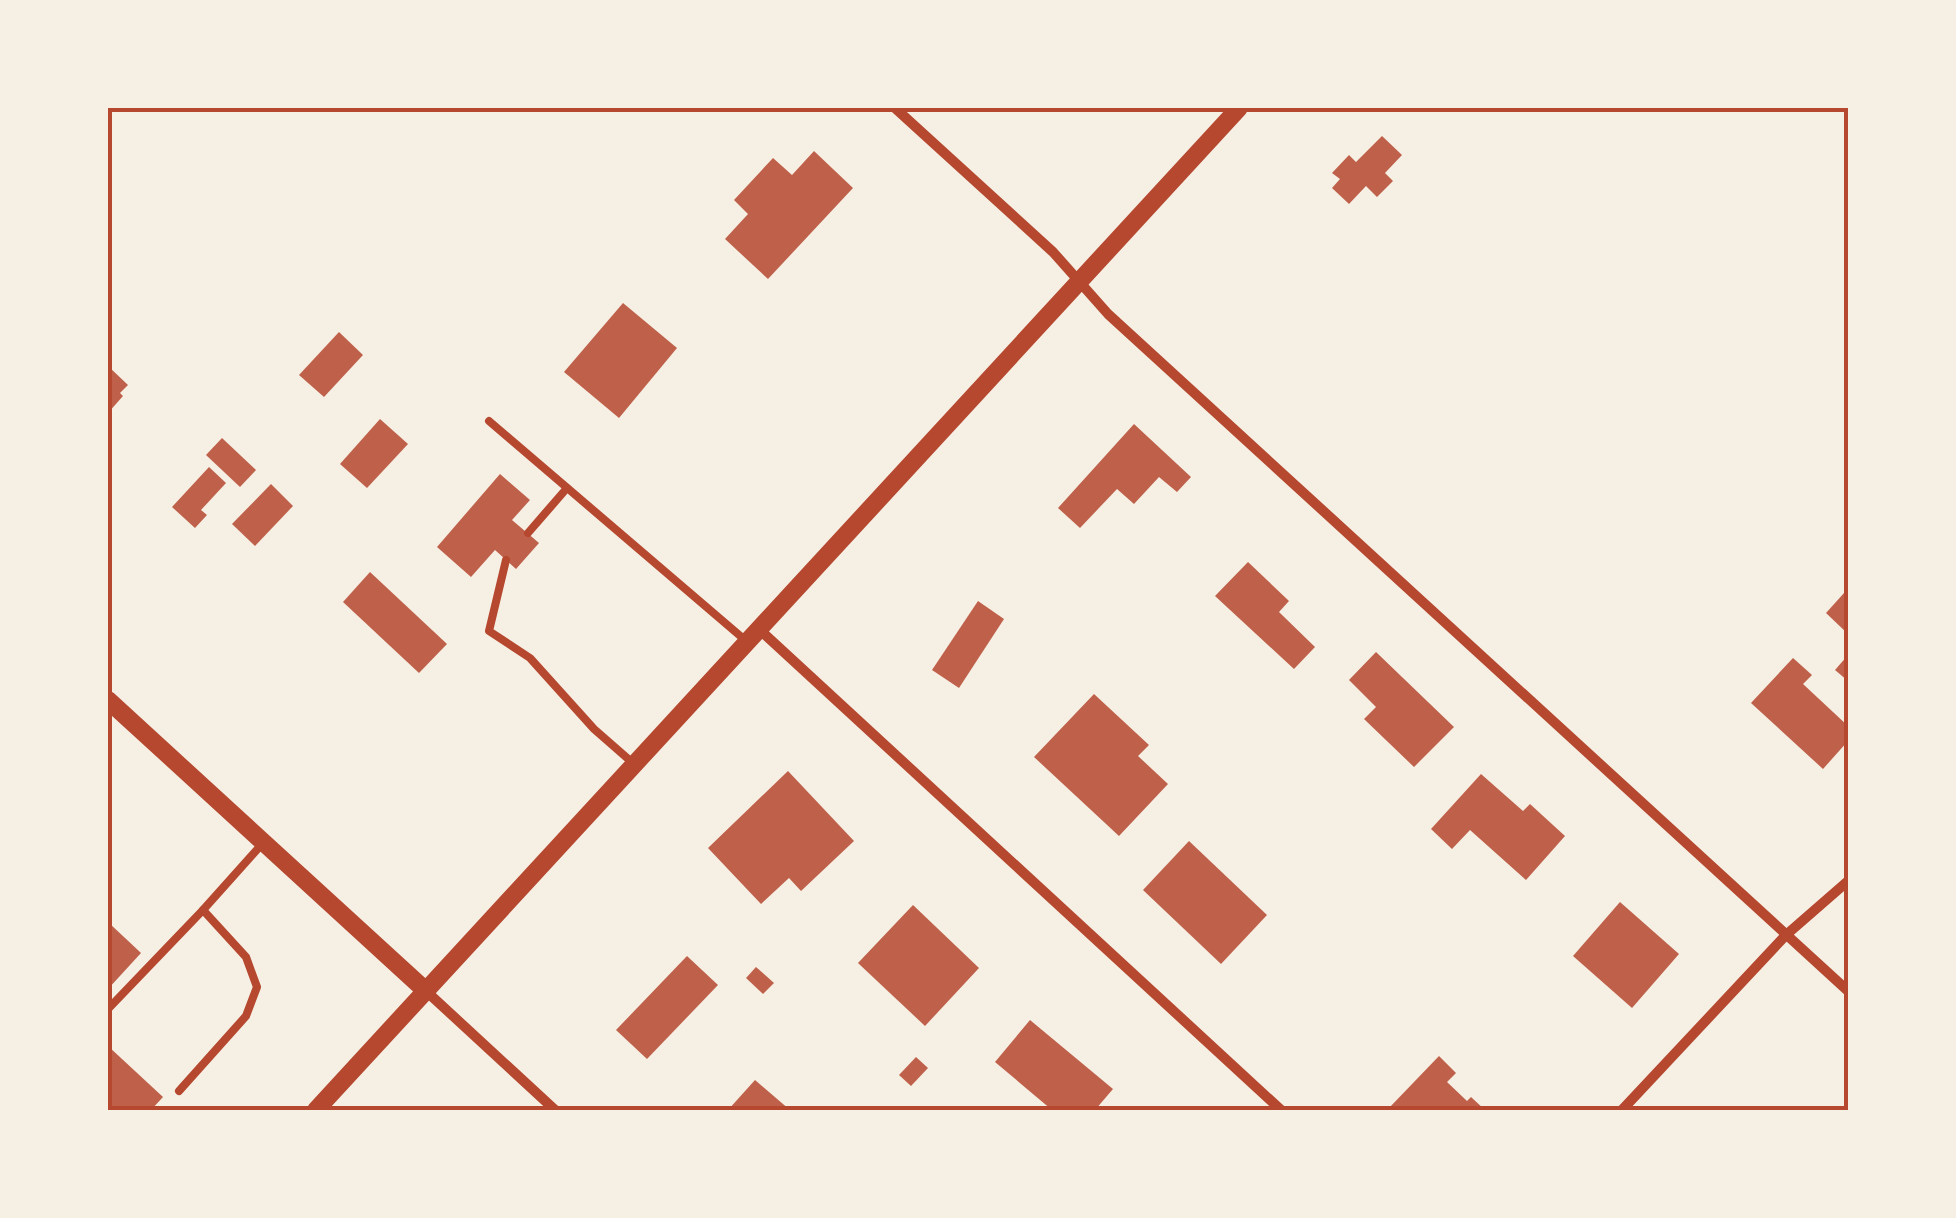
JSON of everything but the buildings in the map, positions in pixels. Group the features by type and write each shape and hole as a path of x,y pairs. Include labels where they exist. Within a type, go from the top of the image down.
{"street":[{"path":"894,108 1053,252 1108,314 1848,990"},
{"path":"316,1110 1239,108"},
{"path":"754,637 1281,1110"},
{"path":"108,700 554,1110"},
{"path":"1622,1110 1786,935 1848,881"}],"lane":[{"path":"489,421 754,637"},
{"path":"528,533 567,488"},
{"path":"506,560 489,631 530,658 594,729 634,764"},
{"path":"108,1009 262,843"},
{"path":"179,1092 246,1016 257,987 246,957 203,910"}]}
